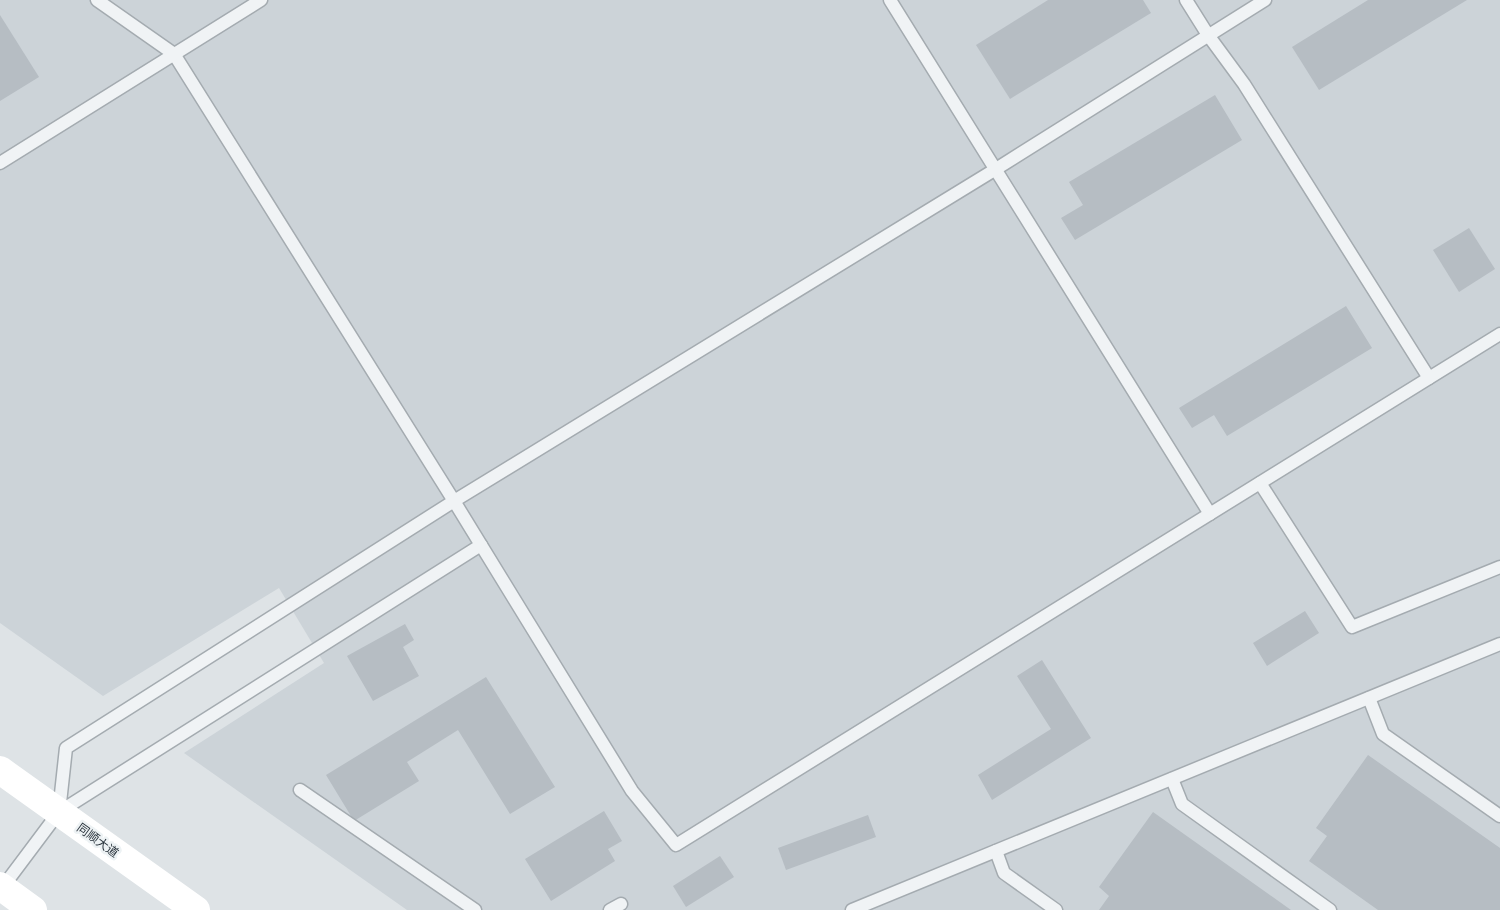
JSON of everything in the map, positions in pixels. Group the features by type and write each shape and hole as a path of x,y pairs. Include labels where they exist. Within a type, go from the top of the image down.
{"main road":[{"name":"同顺大道","path":"0,770 196,910"},
{"path":"1,887 33,910"}],"lane":[{"path":"97,0 174,54 454,501 632,791 676,845 1500,334"},
{"path":"0,163 261,0"},
{"path":"890,0 1210,514"},
{"path":"1186,0 1208,36 1244,84 1429,378"},
{"path":"59,812 66,748 454,501 996,169 1265,0"},
{"path":"1260,483 1352,627 1500,567"},
{"path":"1,887 59,812 481,545"},
{"path":"852,910 1500,644"},
{"path":"1369,698 1383,734 1500,816"},
{"path":"1172,779 1182,804 1330,910"},
{"path":"300,790 475,910"},
{"path":"996,851 1004,873 1056,910"}],"shaded area":[{"path":"0,0 1500,0 1500,910 407,910 184,753 324,663 279,588 103,696 0,623"}],"building":[{"path":"1048,0 1143,0 1151,13 1010,99 976,45"},
{"path":"1368,0 1467,0 1319,90 1292,47"},
{"path":"0,15 39,77 0,101"},
{"path":"1215,95 1242,140 1075,240 1061,218 1083,205 1069,182"},
{"path":"1469,228 1495,269 1459,292 1433,250"},
{"path":"1346,306 1372,348 1227,436 1214,415 1192,428 1179,408"},
{"path":"1305,611 1319,633 1267,666 1253,643"},
{"path":"405,624 414,640 403,647 419,676 373,701 347,656"},
{"path":"1042,660 1091,738 992,800 978,775 1051,729 1017,676"},
{"path":"486,677 555,787 510,814 458,730 407,762 419,781 354,821 326,775"},
{"path":"1368,755 1500,848 1500,910 1378,910 1309,861 1327,836 1316,828"},
{"path":"604,811 622,841 608,849 615,861 551,901 525,859"},
{"path":"1153,812 1291,910 1099,910 1109,896 1099,887"},
{"path":"868,815 876,837 786,870 778,848"},
{"path":"720,856 734,877 686,907 673,886"}]}
